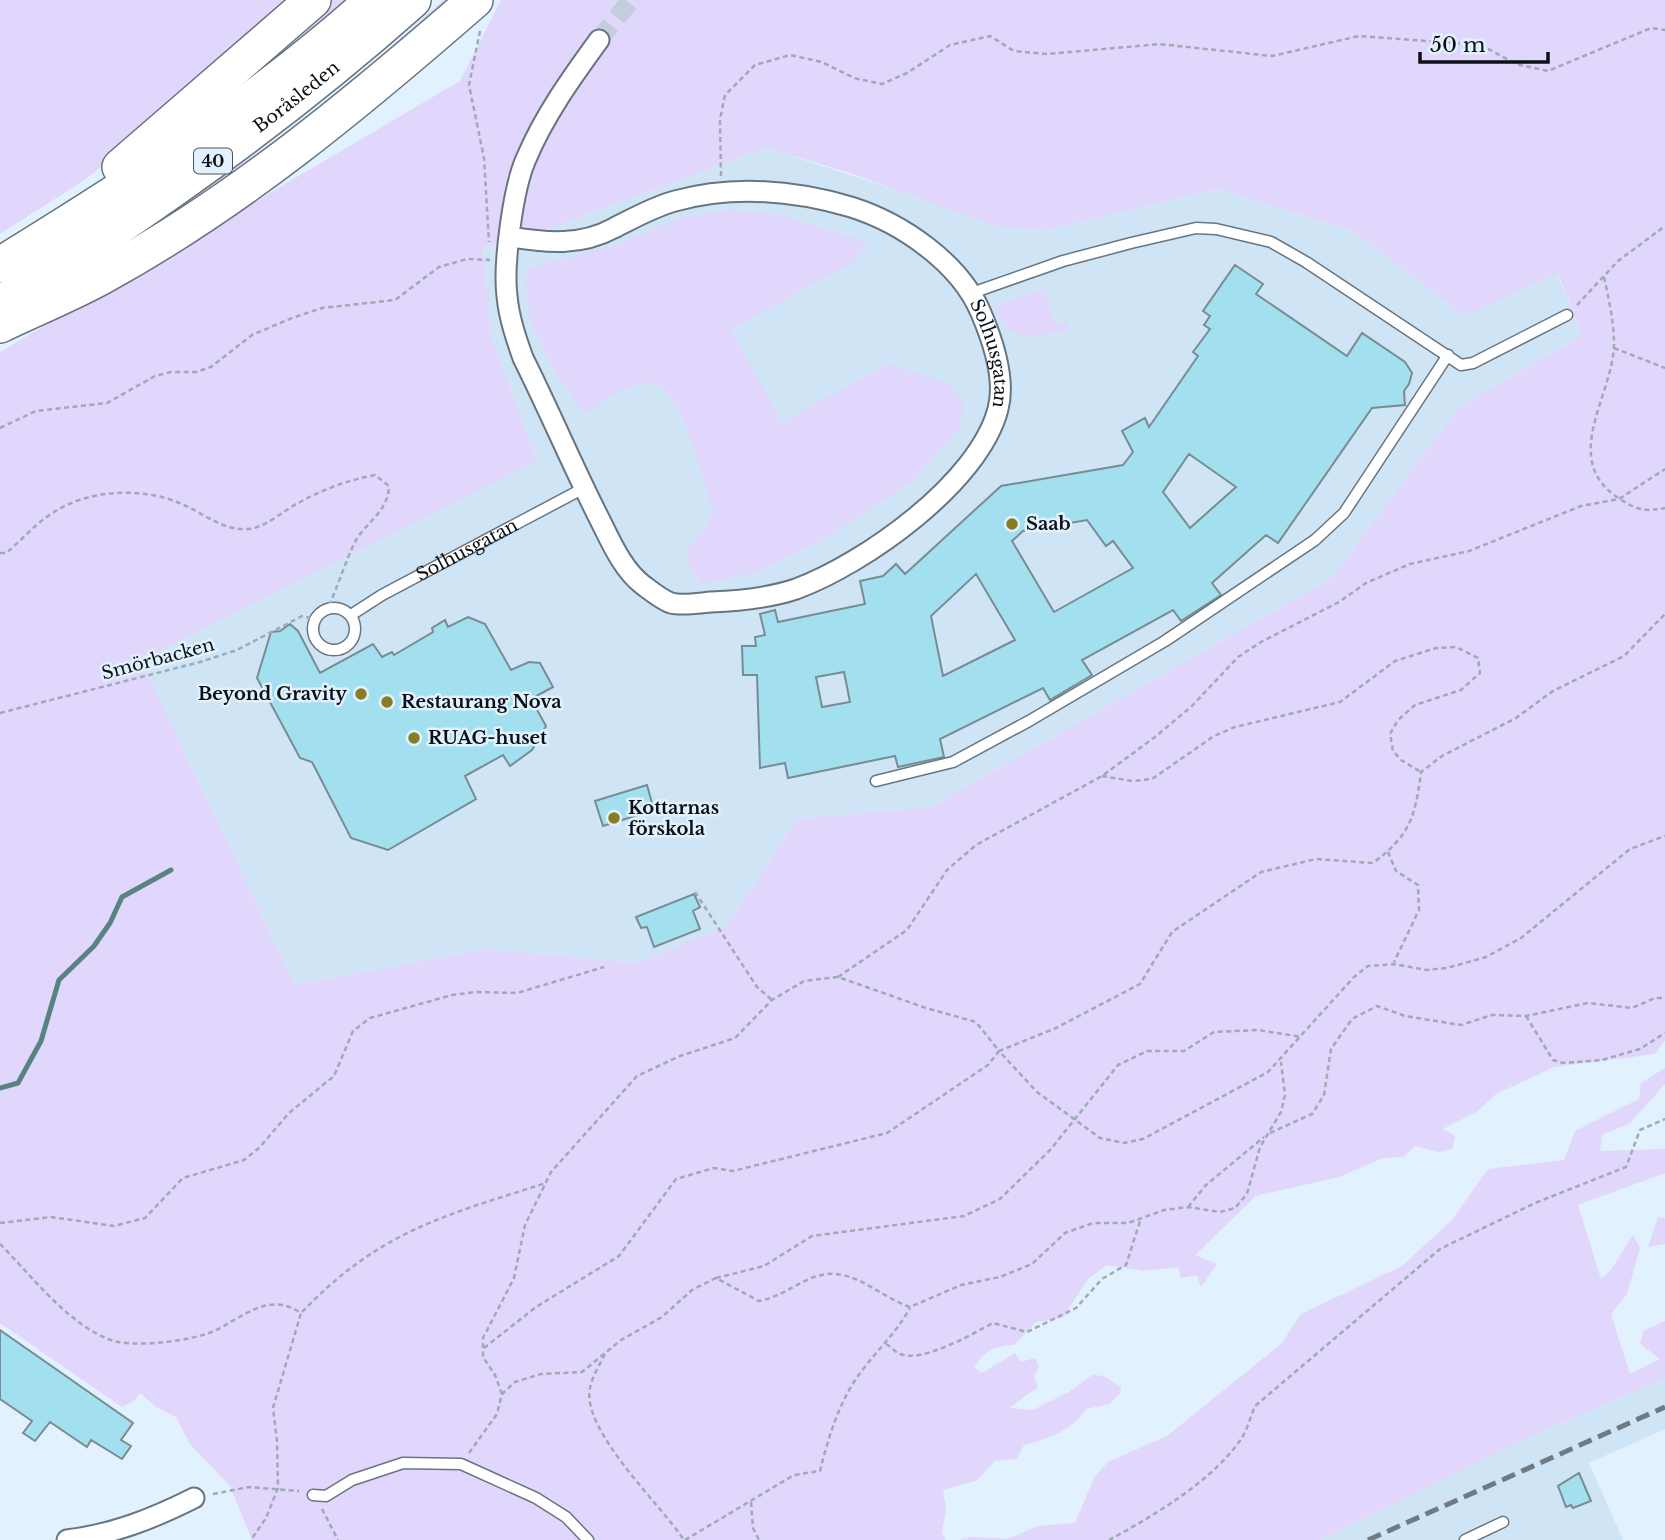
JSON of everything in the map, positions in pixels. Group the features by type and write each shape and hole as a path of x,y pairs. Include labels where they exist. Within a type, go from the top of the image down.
{"highway":[{"path":"0,264 176,121 313,0"},
{"name":"Boråsleden","path":"0,264 193,142 275,81 373,0"},
{"name":"Boråsleden","path":"0,304 117,229 208,165 287,106 413,0"},
{"path":"0,325 99,278 170,236 255,178 381,82 475,0"}],"street":[{"name":"Solhusgatan","path":"511,237 556,243 583,239 674,202 721,193 762,190 812,197 854,208 898,228 947,266 972,293 992,345 1001,388 999,408 989,433 950,487 911,521 870,551 796,589 728,601 673,604 640,583 626,566 584,488 513,330 506,293 511,237 517,187 525,159 561,96 599,40"},
{"path":"67,1540 116,1532 148,1521 194,1498"}],"lane":[{"path":"972,293 1063,261 1196,228 1216,229 1271,242 1461,365 1473,363 1567,315"},
{"path":"876,781 953,762 1029,721 1165,641 1315,540 1343,513 1448,355"},
{"name":"Solhusgatan","path":"351,615 382,595 584,488"},
{"path":"328,608 345,610 351,615 356,632 348,646 340,650 324,648 317,643 313,627 315,619 328,608"},
{"path":"313,1494 326,1496 352,1480 403,1463 461,1464 536,1498 566,1517 588,1540"},
{"path":"1465,1540 1503,1522"}],"path":[{"path":"721,193 720,119 725,95 755,65 790,55 822,62 855,78 882,84 950,46 990,36 1014,51 1048,54 1159,44 1272,56 1359,36 1481,45 1516,64 1548,71 1651,28 1665,30"},
{"path":"1567,315 1618,261 1665,226"},
{"path":"0,428 36,411 107,403 155,376 196,372 211,367 252,335 292,318 322,308 395,300 439,268 467,259 490,260"},
{"path":"1604,276 1612,314 1614,348 1592,429 1591,454 1598,478 1609,493 1634,509 1648,512 1665,508"},
{"path":"1614,348 1665,368"},
{"path":"838,977 907,930 947,870 976,845 1102,776 1192,706 1238,657 1339,602 1366,583 1410,564 1469,551 1581,506 1619,499 1665,469"},
{"path":"0,553 6,553 52,513 79,499 118,493 162,496 186,505 209,520 245,529 259,527 301,501 345,481 375,475 388,486 388,496 376,518 353,544 328,608"},
{"path":"483,1349 536,1307 619,1256 676,1179 714,1168 733,1171 887,1133 988,1065 999,1051 1056,1028 1140,984 1172,932 1261,872 1316,859 1373,863 1398,844 1415,814 1421,772 1442,756 1516,718 1553,691 1624,656 1665,614"},
{"name":"Smörbacken","path":"0,713 200,662 237,650 302,616 315,619"},
{"path":"1102,776 1132,781 1152,779 1214,736 1234,727 1340,702 1395,661 1436,648 1455,647 1478,658 1480,673 1461,690 1415,705 1398,720 1390,734 1393,751 1401,760 1421,772"},
{"path":"502,1394 495,1375 482,1357 483,1338 514,1278 525,1225 551,1172 637,1076 680,1056 735,1038 772,1000 804,981 838,977 926,1008 976,1022 1021,1079 1100,1138 1124,1143 1143,1139 1268,1072 1281,1062 1368,966 1394,964 1426,970 1447,968 1486,957 1521,937 1630,849 1665,836"},
{"path":"1388,852 1396,871 1418,885 1419,910 1394,964"},
{"path":"695,892 757,986 772,1000"},
{"path":"0,1223 51,1217 114,1226 145,1218 183,1178 244,1160 260,1148 289,1113 334,1076 353,1031 370,1018 452,995 476,992 517,993 604,967"},
{"path":"1188,1207 1206,1185 1268,1134 1312,1114 1324,1095 1331,1049 1352,1019 1377,1006 1405,1016 1461,1025 1492,1015 1526,1016 1588,1003 1632,1008 1655,998 1665,998"},
{"path":"1526,1016 1553,1060 1563,1063 1602,1060 1640,1049 1665,1032"},
{"path":"461,1464 497,1414 502,1394 515,1382 541,1374 582,1372 605,1353 663,1317 692,1290 716,1278 764,1266 812,1236 964,1216 1000,1199 1051,1150 1118,1065 1147,1051 1184,1051 1214,1032 1258,1030 1303,1037"},
{"path":"605,1353 589,1390 593,1416 614,1454 668,1516 685,1540 794,1475 820,1471 828,1437 859,1373 897,1332 910,1307 961,1285 1000,1277 1032,1264 1065,1233 1093,1223 1128,1223 1164,1210 1188,1207 1220,1212 1235,1208 1247,1194 1259,1147 1281,1112 1285,1095 1281,1062"},
{"path":"1109,1540 1167,1508 1212,1469 1243,1436 1255,1406 1440,1249 1535,1203 1626,1167 1640,1130 1665,1119"},
{"path":"251,1540 266,1518 278,1488 273,1408 301,1313 351,1265 403,1232 430,1220 546,1183"},
{"path":"886,1343 901,1354 922,1354 959,1341 993,1323 1027,1332 1076,1308 1102,1279 1126,1265 1141,1218"},
{"path":"0,1244 67,1310 110,1340 155,1343 203,1334 262,1305 281,1303 301,1313"},
{"path":"716,1278 760,1301 779,1297 808,1279 824,1274 847,1274 872,1286 888,1300 910,1307"},
{"path":"194,1498 249,1486 313,1494 338,1540"},
{"path":"751,1502 753,1528 759,1540"}],"shaded area":[{"path":"0,0 292,0 180,105 83,181 0,234"},
{"path":"327,0 346,0 216,104"},
{"path":"443,0 458,0 283,144 125,244 286,133 371,65"},
{"path":"501,0 1665,0 1665,1040 1655,1054 1554,1067 1496,1094 1478,1111 1443,1129 1455,1136 1452,1149 1438,1152 1415,1146 1403,1157 1383,1158 1339,1177 1256,1196 1195,1255 1217,1264 1201,1287 1197,1275 1181,1278 1178,1267 1144,1271 1107,1265 1088,1279 1063,1318 1036,1322 1014,1345 990,1350 974,1368 982,1373 1015,1353 1021,1362 1035,1358 1039,1367 1034,1377 1038,1387 1009,1408 1033,1410 1069,1392 1092,1375 1104,1376 1121,1387 1120,1394 1109,1404 1086,1409 1074,1423 1059,1433 1024,1445 1017,1459 995,1461 976,1481 943,1490 946,1509 942,1533 946,1540 252,1540 230,1486 190,1444 176,1417 156,1407 140,1393 135,1400 122,1407 0,1323 0,352 460,81","holes":["767,148 850,173 995,226 1047,230 1217,189 1353,231 1464,316 1558,273 1582,336 1460,406 1332,578 931,807 797,819 728,925 637,963 485,949 295,985 141,660 537,461 491,336 483,248 555,226"]},
{"path":"767,148 921,198 1047,230 1217,189 1353,231 1464,316 1557,273 1582,336 1460,406 1332,578 931,807 797,819 728,925 637,963 485,949 295,985 141,660 537,461 491,336 483,248 555,226"},
{"path":"732,210 783,215 869,243 853,262 731,329 782,422 888,364 950,384 964,405 960,428 913,481 824,539 756,572 702,584 689,565 688,548 709,523 713,511 690,436 671,398 660,387 647,383 638,384 584,414 541,345 528,308 526,288 528,268 612,246 682,217"},
{"path":"1044,289 1055,325 1067,321 1070,331 1017,334 1001,322 994,311 1011,300"},
{"path":"1665,1068 1665,1084 1630,1123 1602,1135 1600,1151 1665,1149 1665,1173 1578,1205 1601,1279 1611,1270 1633,1235 1640,1248 1627,1294 1611,1314 1630,1374 1660,1359 1640,1344 1644,1331 1665,1321 1665,1378 1512,1445 1321,1540 958,1540 973,1537 1008,1539 1038,1526 1075,1523 1095,1476 1108,1462 1167,1436 1281,1344 1301,1314 1402,1266 1451,1221 1488,1169 1564,1160 1575,1131 1639,1099 1641,1083"},
{"path":"1658,1217 1665,1219 1665,1244 1648,1247"},
{"path":"1665,1378 1665,1429 1589,1463 1623,1540 1321,1540 1512,1445"}],"building":[{"name":"Saab","path":"1235,265 1263,284 1256,294 1347,356 1362,333 1405,362 1412,373 1404,391 1405,405 1372,408 1278,543 1266,535 1212,583 1221,595 1181,621 1173,610 1082,660 1092,675 1050,700 1043,688 940,739 944,757 898,767 895,756 788,778 785,763 760,768 757,675 743,675 742,646 756,646 755,637 765,635 760,614 775,610 778,622 865,604 860,581 883,576 896,564 905,574 1001,486 1123,465 1133,452 1122,431 1145,418 1149,427 1198,356 1193,352 1210,329 1204,325 1210,316 1203,311","holes":["1189,454 1236,487 1190,528 1163,492","1087,520 1106,546 1113,541 1133,568 1054,612 1012,541 1023,531","976,574 1015,640 943,676 931,616","844,672 850,702 822,707 816,677"]},
{"name":"RUAG-huset","path":"468,617 485,624 511,670 529,662 540,663 553,687 531,699 546,726 532,750 510,766 503,755 465,776 476,799 388,850 351,838 312,762 300,758 257,678 271,632 280,631 290,624 298,631 320,673 373,644 382,657 392,652 394,655 433,632 432,628 445,620 448,627"},
{"path":"647,785 654,810 603,826 595,801"},
{"path":"694,894 700,907 693,911 700,929 654,947 647,927 641,928 636,917"},
{"path":"0,1330 133,1423 121,1440 131,1446 122,1459 91,1440 87,1447 50,1422 35,1441 23,1433 32,1421 0,1399"},
{"path":"1579,1473 1591,1501 1573,1508 1571,1505 1566,1507 1558,1486"}],"waterway":[{"path":"0,1088 18,1083 41,1041 59,980 94,946 110,923 122,897 171,870"}],"tunnel":[{"path":"599,40 631,0"}],"railway":[{"path":"1368,1540 1665,1407"}],"place":[{"name":"Saab","path":"1012,524"},
{"name":"Beyond Gravity","path":"361,694"},
{"name":"Restaurang Nova","path":"387,702"},
{"name":"RUAG-huset","path":"414,738"},
{"name":"Kottarnas förskola","path":"614,818"}]}
